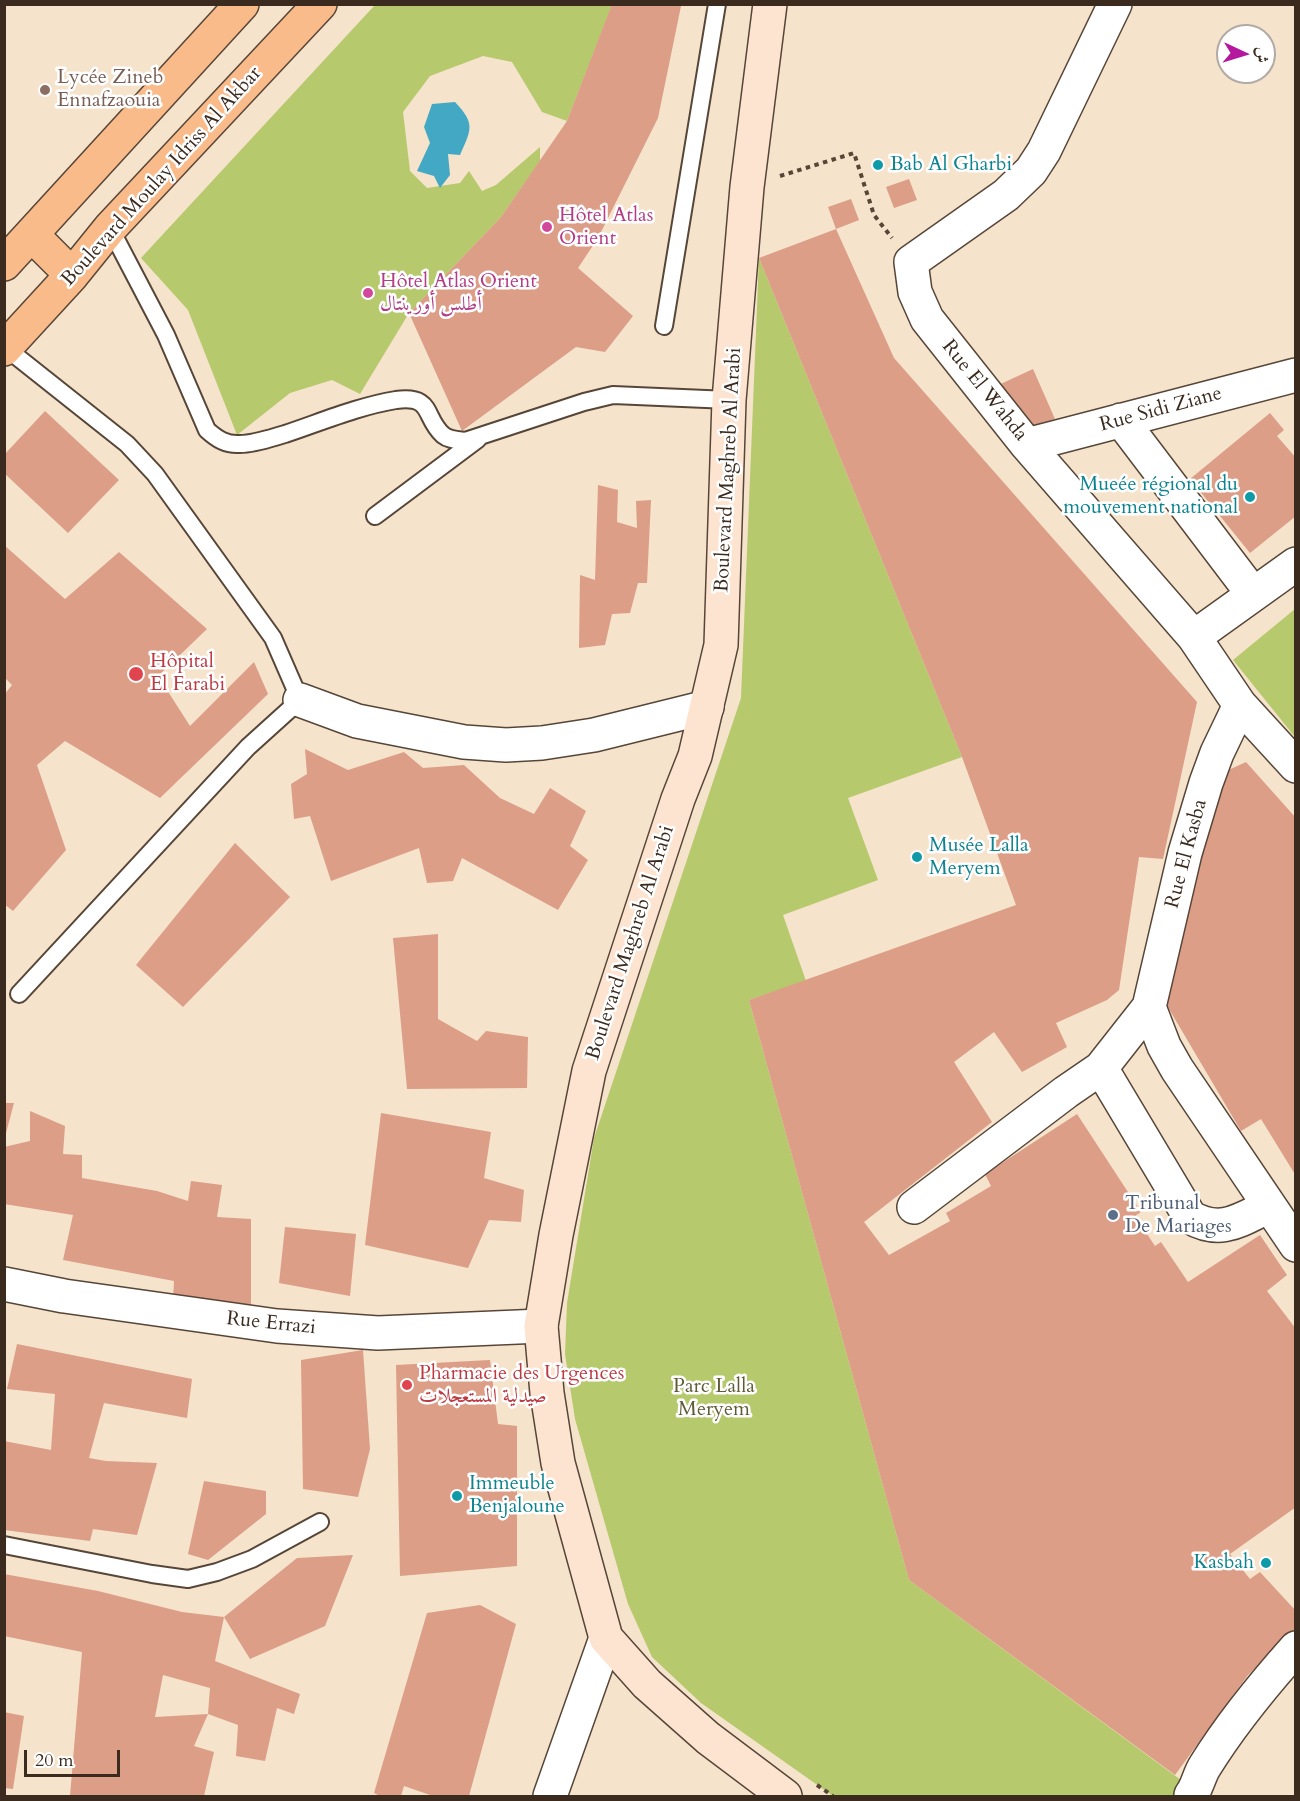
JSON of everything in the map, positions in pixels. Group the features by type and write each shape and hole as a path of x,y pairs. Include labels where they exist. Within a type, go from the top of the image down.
{"main road":[{"path":"4,264 242,4"},
{"name":"Boulevard Moulay Idriss Al Akbar","path":"5,348 72,275 110,228 320,4"},
{"name":"Boulevard Maghreb Al Arabi","path":"770,4 747,187 729,400 721,645 695,756 674,810 589,1071 556,1235 541,1326 547,1393 558,1463 606,1638 647,1684 699,1731 785,1797"},
{"path":"32,235 72,275"}],"street":[{"path":"911,262 1006,195 1031,171 1044,151 1115,4"},
{"name":"Rue El Wahda","path":"911,262 915,292 927,319 1028,445 1194,637 1240,705 1296,766"},
{"name":"Rue Sidi Ziane","path":"1028,445 1296,375"},
{"path":"1121,420 1253,594"},
{"path":"1194,637 1296,564"},
{"path":"300,700 357,721 464,742 506,745 543,743 594,735 707,707"},
{"name":"Rue El Kasba","path":"1149,1007 1185,853 1206,783 1217,753 1240,705"},
{"path":"914,1207 1101,1068 1149,1007"},
{"path":"1149,1007 1164,1046 1177,1069 1296,1245"},
{"path":"1101,1068 1190,1217 1215,1227 1234,1223 1269,1206"},
{"name":"Rue Errazi","path":"4,1284 64,1296 277,1326 378,1333 541,1326"},
{"path":"550,1797 606,1638"},
{"path":"1191,1796 1210,1758 1262,1687 1296,1648"}],"lane":[{"path":"664,326 717,4"},
{"path":"110,228 166,335 207,430 219,441 240,444 265,440 369,407 411,399 422,402 443,435 452,440 465,441 584,402 613,396 729,400"},
{"path":"5,348 127,444 155,474 273,638 300,700 248,747 19,994"},
{"path":"375,516 482,437"},
{"path":"4,1545 188,1579 217,1572 252,1559 320,1522"}],"path":[{"path":"747,187 854,153 874,215 911,262"},
{"path":"814,1783 833,1797"}],"green space":[{"path":"375,5 612,5 567,121 542,112 512,62 483,56 430,76 403,112 410,171 427,188 460,183 469,171 482,191 496,185 540,147 540,161 501,217 409,313 360,394 332,380 290,393 237,435 188,310 141,258"},
{"name":"Parc Lalla Meryem","path":"759,258 962,757 848,798 878,880 783,915 806,981 749,1000 909,1580 1185,1783 1176,1796 833,1796 701,1703 652,1657 628,1604 575,1419 565,1354 567,1303 594,1138 741,698"},
{"path":"1295,609 1295,737 1233,660"}],"water":[{"path":"455,102 469,122 469,133 460,155 448,154 450,175 440,188 434,176 417,171 430,143 424,127 432,104"}],"building":[{"name":"Hôtel Atlas Orient","path":"612,4 681,6 658,118 598,238 578,268 633,316 605,352 576,347 462,431 409,313 501,217 567,121"},
{"path":"909,179 917,200 894,208 886,187"},
{"path":"851,199 859,220 836,229 828,207"},
{"path":"836,229 894,358 1197,702 1163,859 1139,857 1119,990 1107,1000 1056,1023 1067,1047 1022,1072 994,1032 954,1062 992,1122 864,1222 889,1255 950,1221 946,1213 991,1186 985,1174 1077,1114 1141,1212 1135,1216 1155,1246 1161,1242 1188,1282 1260,1235 1287,1275 1267,1291 1296,1329 1296,1507 1230,1554 1250,1579 1260,1572 1296,1611 1296,1629 1248,1675 1175,1775 909,1580 749,1000 1016,905 962,757 759,258"},
{"path":"1033,369 1055,419 1023,431 992,388"},
{"path":"45,411 119,480 68,533 4,473 4,455"},
{"name":"Mueée régional du mouvement national","path":"1270,413 1284,430 1277,436 1296,458 1296,516 1250,553 1190,479"},
{"path":"598,485 618,490 617,522 637,528 636,501 651,500 647,583 638,583 630,613 612,614 605,645 579,648 580,575 595,580"},
{"name":"Hôpital El Farabi","path":"4,545 65,599 119,552 207,629 158,676 190,726 254,662 268,694 160,798 65,741 37,765 66,850 13,911 4,904 4,695 12,685 4,677"},
{"path":"305,749 348,770 404,752 423,768 464,765 500,798 534,814 550,788 586,811 570,846 588,860 558,910 462,858 453,881 427,883 419,848 331,881 310,816 294,819 291,784 307,774"},
{"path":"1246,762 1296,818 1296,1176 1261,1119 1241,1131 1159,992 1211,778"},
{"path":"235,843 290,897 183,1007 136,965"},
{"path":"438,934 438,1019 477,1041 486,1031 528,1037 527,1088 407,1089 393,938"},
{"path":"4,1103 14,1103 5,1137 4,1137"},
{"path":"30,1111 65,1126 63,1154 82,1155 82,1178 157,1191 188,1201 191,1181 222,1185 217,1217 251,1219 251,1313 173,1302 174,1281 63,1260 73,1215 4,1204 4,1147 30,1141"},
{"path":"381,1113 491,1132 484,1178 524,1190 521,1222 489,1220 468,1268 365,1245"},
{"path":"285,1227 356,1234 350,1296 279,1283"},
{"path":"17,1344 192,1379 187,1418 104,1403 89,1458 157,1463 137,1535 93,1529 90,1541 4,1530 4,1441 51,1450 55,1394 7,1389"},
{"path":"363,1350 370,1449 358,1497 303,1489 301,1360"},
{"name":"Immeuble Benjaloune","path":"490,1360 498,1424 517,1426 517,1566 400,1576 396,1365"},
{"path":"204,1481 266,1491 266,1514 208,1560 188,1554"},
{"path":"353,1555 325,1626 250,1659 224,1617 297,1558"},
{"path":"4,1574 98,1591 182,1612 224,1617 215,1661 300,1694 294,1714 277,1708 265,1761 236,1756 238,1725 208,1714 194,1746 214,1752 204,1796 70,1796 82,1652 4,1636","holes":["163,1675 210,1688 208,1714 155,1717"]},
{"path":"480,1605 516,1624 469,1796 431,1796 404,1786 401,1796 380,1796 374,1793 427,1613"},
{"path":"4,1712 24,1716 13,1789 4,1788"}],"place":[{"name":"Lycée Zineb Ennafzaouia","path":"45,90"},
{"name":"Bab Al Gharbi","path":"878,165"},
{"name":"Hôtel Atlas Orient","path":"547,227"},
{"name":"Hôtel Atlas Orient أطلس أورينتال","path":"368,293"},
{"name":"Mueée régional du mouvement national","path":"1250,497"},
{"name":"Hôpital El Farabi","path":"136,674"},
{"name":"Musée Lalla Meryem","path":"917,857"},
{"name":"Tribunal De Mariages","path":"1113,1215"},
{"name":"Pharmacie des Urgences صيدلية المستعجلات","path":"407,1385"},
{"name":"Immeuble Benjaloune","path":"457,1496"},
{"name":"Kasbah","path":"1266,1563"}]}
